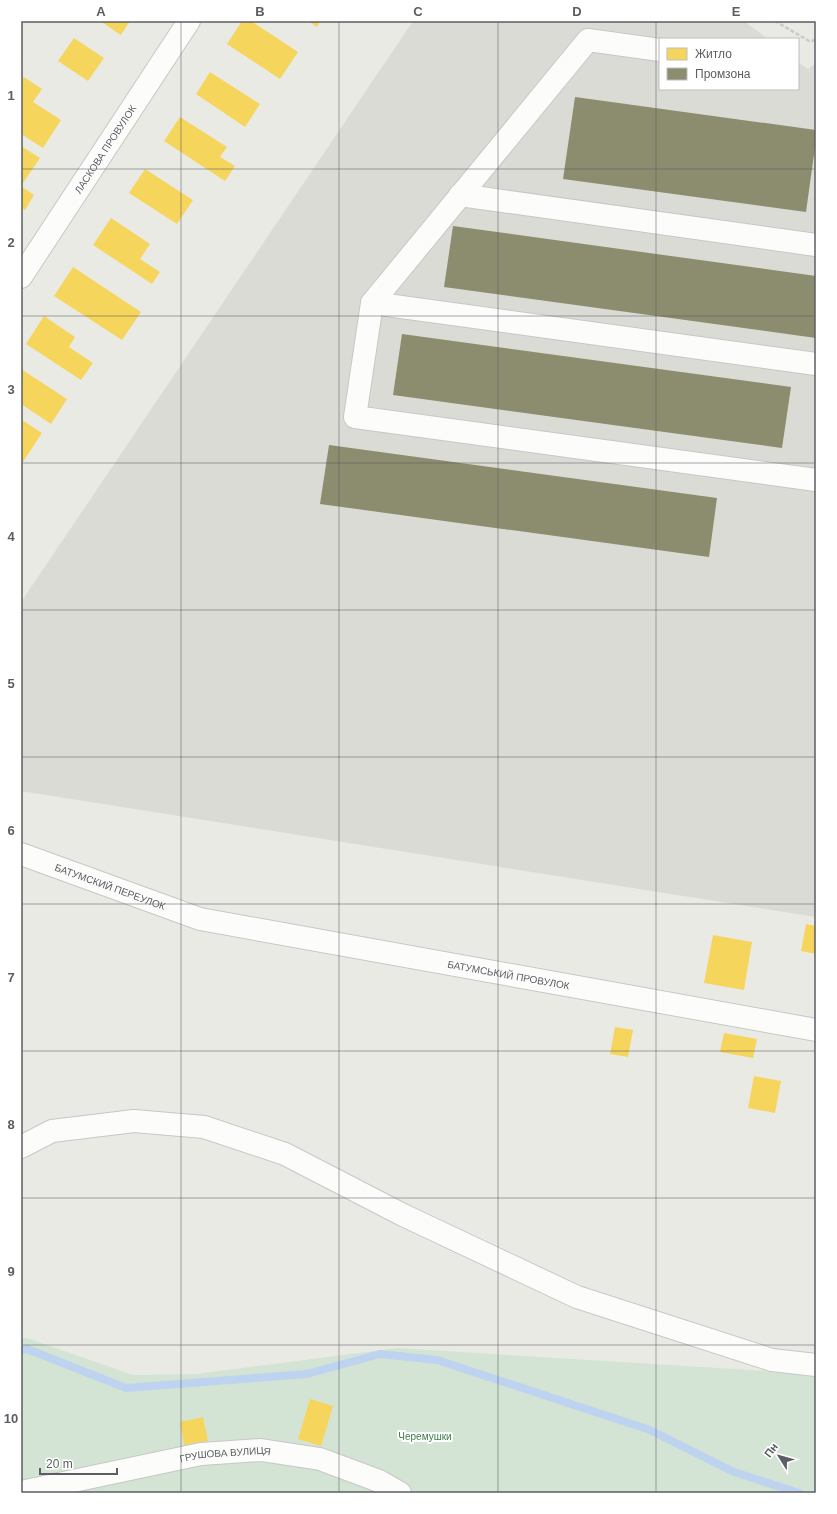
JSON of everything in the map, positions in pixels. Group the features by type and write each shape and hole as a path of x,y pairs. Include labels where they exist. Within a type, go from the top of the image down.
{"street":[{"name":"ЛАСКОВА ПРОВУЛОК","path":"21,277 189,21"},
{"path":"659,50 588,40 372,303 355,417 816,480"},
{"path":"460,195 816,245"},
{"path":"372,303 816,364"},
{"name":"БАТУМСКИЙ ПЕРЕУЛОК","path":"21,854 200,919"},
{"name":"БАТУМСЬКИЙ ПРОВУЛОК","path":"200,919 816,1030"},
{"path":"21,1147 52,1131 134,1121 204,1128 285,1154 403,1215 578,1297 772,1360 816,1365"},
{"name":"ГРУШОВА ВУЛИЦЯ","path":"21,1492 201,1454 261,1450 320,1458 379,1481 400,1493"}],"path":[{"path":"775,21 808,41 816,40"}],"shaded area":[{"path":"413,21 744,21 767,38 659,38 659,90 799,90 799,63 808,69 816,63 816,917 21,791 21,602"}],"green space":[{"name":"Черемушки","path":"21,1338 27,1338 133,1375 196,1374 397,1348 816,1374 816,1493 21,1493"}],"building: Житло":[{"path":"100,21 130,21 121,35"},
{"path":"242,21 251,21 298,52 280,79 227,44"},
{"path":"308,21 320,21 317,27"},
{"path":"74,38 104,58 88,81 58,61"},
{"path":"210,72 260,104 245,127 196,94"},
{"path":"24,77 42,89 33,102 61,120 43,148 21,134 21,82"},
{"path":"180,117 227,147 220,157 235,166 225,181 164,141"},
{"path":"21,146 40,158 21,186"},
{"path":"145,169 193,200 177,224 129,193"},
{"path":"21,186 34,195 25,210 21,208"},
{"path":"111,218 150,244 140,259 160,272 152,284 93,245"},
{"path":"73,267 141,312 122,340 54,296"},
{"path":"44,316 75,337 69,347 93,363 81,380 26,344"},
{"path":"21,369 67,399 51,424 21,404"},
{"path":"22,420 42,433 21,465 21,422"},
{"path":"806,924 816,926 816,954 801,951"},
{"path":"713,935 752,942 744,990 704,983"},
{"path":"615,1027 633,1030 628,1057 610,1054"},
{"path":"724,1033 757,1039 753,1058 720,1052"},
{"path":"754,1076 781,1081 775,1113 748,1108"},
{"path":"310,1399 333,1406 321,1446 298,1439"},
{"path":"203,1417 208,1441 184,1445 180,1422"}],"building: Промзона":[{"path":"575,97 816,130 816,140 806,212 563,179"},
{"path":"453,226 816,276 816,338 444,287"},
{"path":"402,334 791,387 782,448 393,395"},
{"path":"329,445 717,498 709,557 320,504"}],"waterway":[{"path":"21,1350 27,1349 126,1388 307,1374 380,1354 437,1360 650,1430 734,1472 799,1493"}]}
